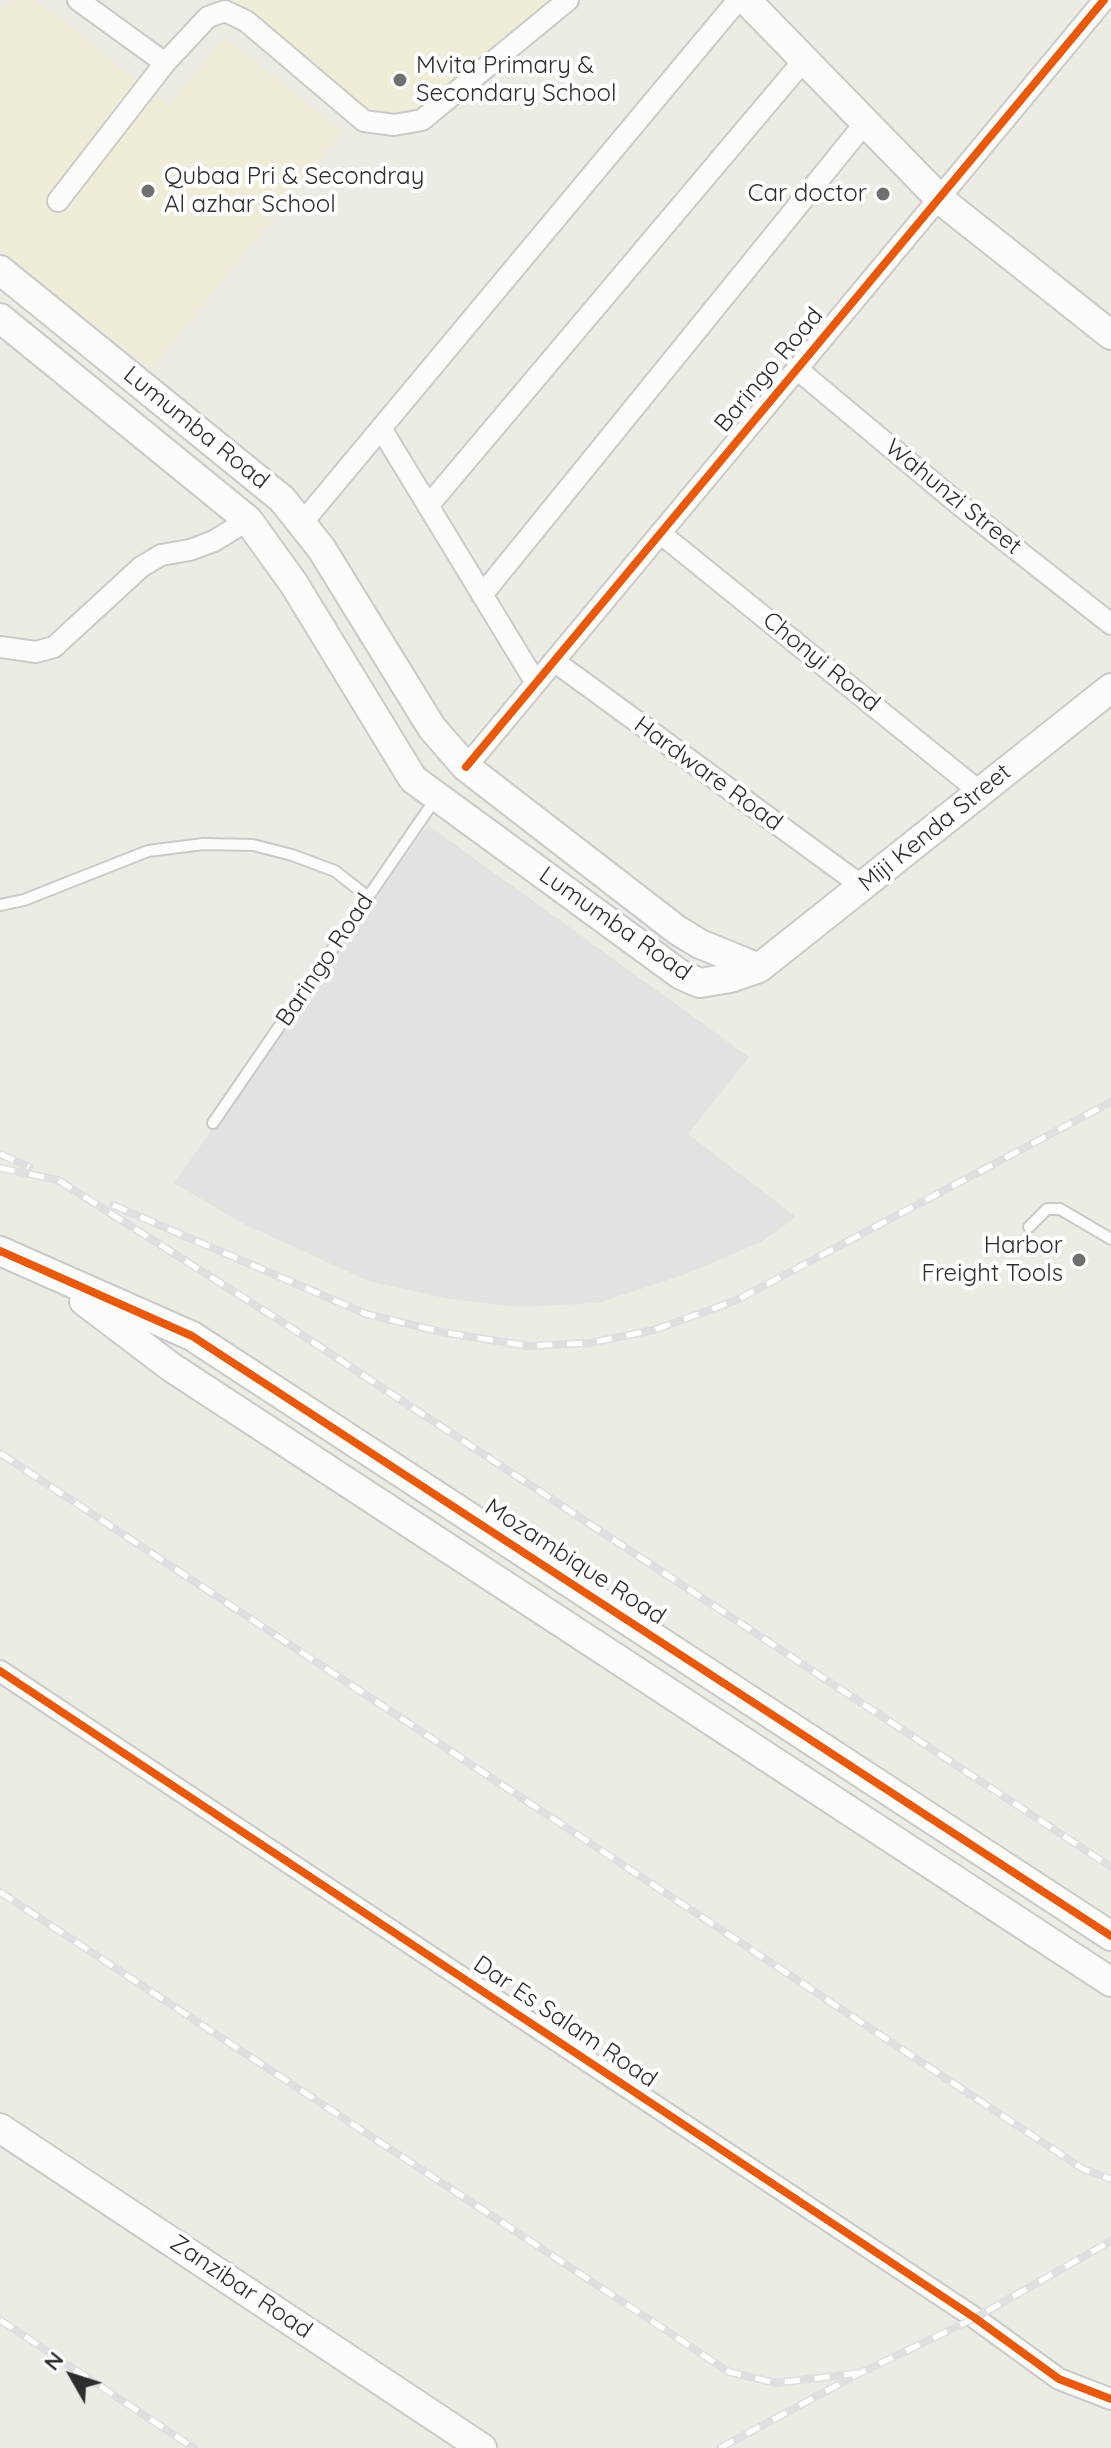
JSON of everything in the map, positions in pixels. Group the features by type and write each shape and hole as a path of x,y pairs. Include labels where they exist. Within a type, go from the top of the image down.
{"main road":[{"path":"746,0 940,200 1111,335"},
{"name":"Lumumba Road","path":"0,270 282,499 302,523 432,728 466,767 618,887 700,944 759,968"},
{"name":"Lumumba Road","path":"0,318 248,520 294,584 413,779 681,975 700,983 730,978 759,968"},
{"name":"Miji Kenda Street","path":"759,968 1111,688"},
{"path":"596,914 618,887"},
{"name":"Mozambique Road","path":"0,1251 192,1336 1111,1936"},
{"name":"Mozambique Road","path":"45,1271 171,1367 1111,1982"},
{"name":"Zanzibar Road","path":"0,2128 482,2448"}],"street":[{"path":"78,0 165,63"},
{"path":"58,201 165,63 208,17 225,11 246,21 364,121 394,125 422,120 568,0"},
{"path":"302,523 738,0"},
{"name":"Baringo Road","path":"466,767 1104,0"},
{"path":"428,506 804,60"},
{"path":"482,595 865,123"},
{"name":"Wahunzi Street","path":"797,369 961,506 1111,624"},
{"path":"382,430 536,683"},
{"path":"0,647 36,652 54,647 141,567 161,555 190,550 214,541 248,520"},
{"name":"Chonyi Road","path":"660,533 980,792"},
{"name":"Hardware Road","path":"554,661 862,886"},
{"name":"Dar Es Salam Road","path":"0,1671 975,2318 1059,2379 1111,2399"}],"lane":[{"name":"Baringo Road","path":"213,1123 437,797"},
{"path":"0,905 148,851 203,844 253,845 335,871 368,897"},
{"path":"1029,1227 1047,1209 1060,1209 1111,1239"}],"shaded area":[{"name":"Qubaa Pri & Secondray Al azhar School","path":"10,0 36,0 169,106 224,37 342,132 151,370 0,249 0,12"},
{"name":"Mvita Primary & Secondary School","path":"227,0 582,0 552,28 392,132"},
{"path":"428,825 749,1057 688,1134 796,1217 761,1242 686,1274 598,1303 518,1307 449,1299 368,1281 242,1223 174,1183"}],"railway":[{"path":"113,1205 366,1314 442,1332 528,1346 589,1343 654,1330 737,1300 1111,1102"},
{"path":"0,1154 29,1167"},
{"path":"0,1168 58,1180 293,1329 1111,1867"},
{"path":"0,1453 1083,2169 1111,2179"},
{"path":"0,1892 729,2372 776,2383 860,2373"},
{"path":"720,2448 860,2373 975,2318 1111,2241"},
{"path":"0,2320 194,2448"}],"cycle path":[{"path":"466,767 1104,0"},
{"path":"0,1251 192,1336 1111,1936"},
{"path":"0,1671 975,2318 1059,2379 1111,2399"}],"place":[{"name":"Mvita Primary & Secondary School","path":"400,80"},
{"name":"Qubaa Pri & Secondray Al azhar School","path":"148,191"},
{"name":"Car doctor","path":"883,194"},
{"name":"Harbor Freight Tools","path":"1079,1260"}]}
